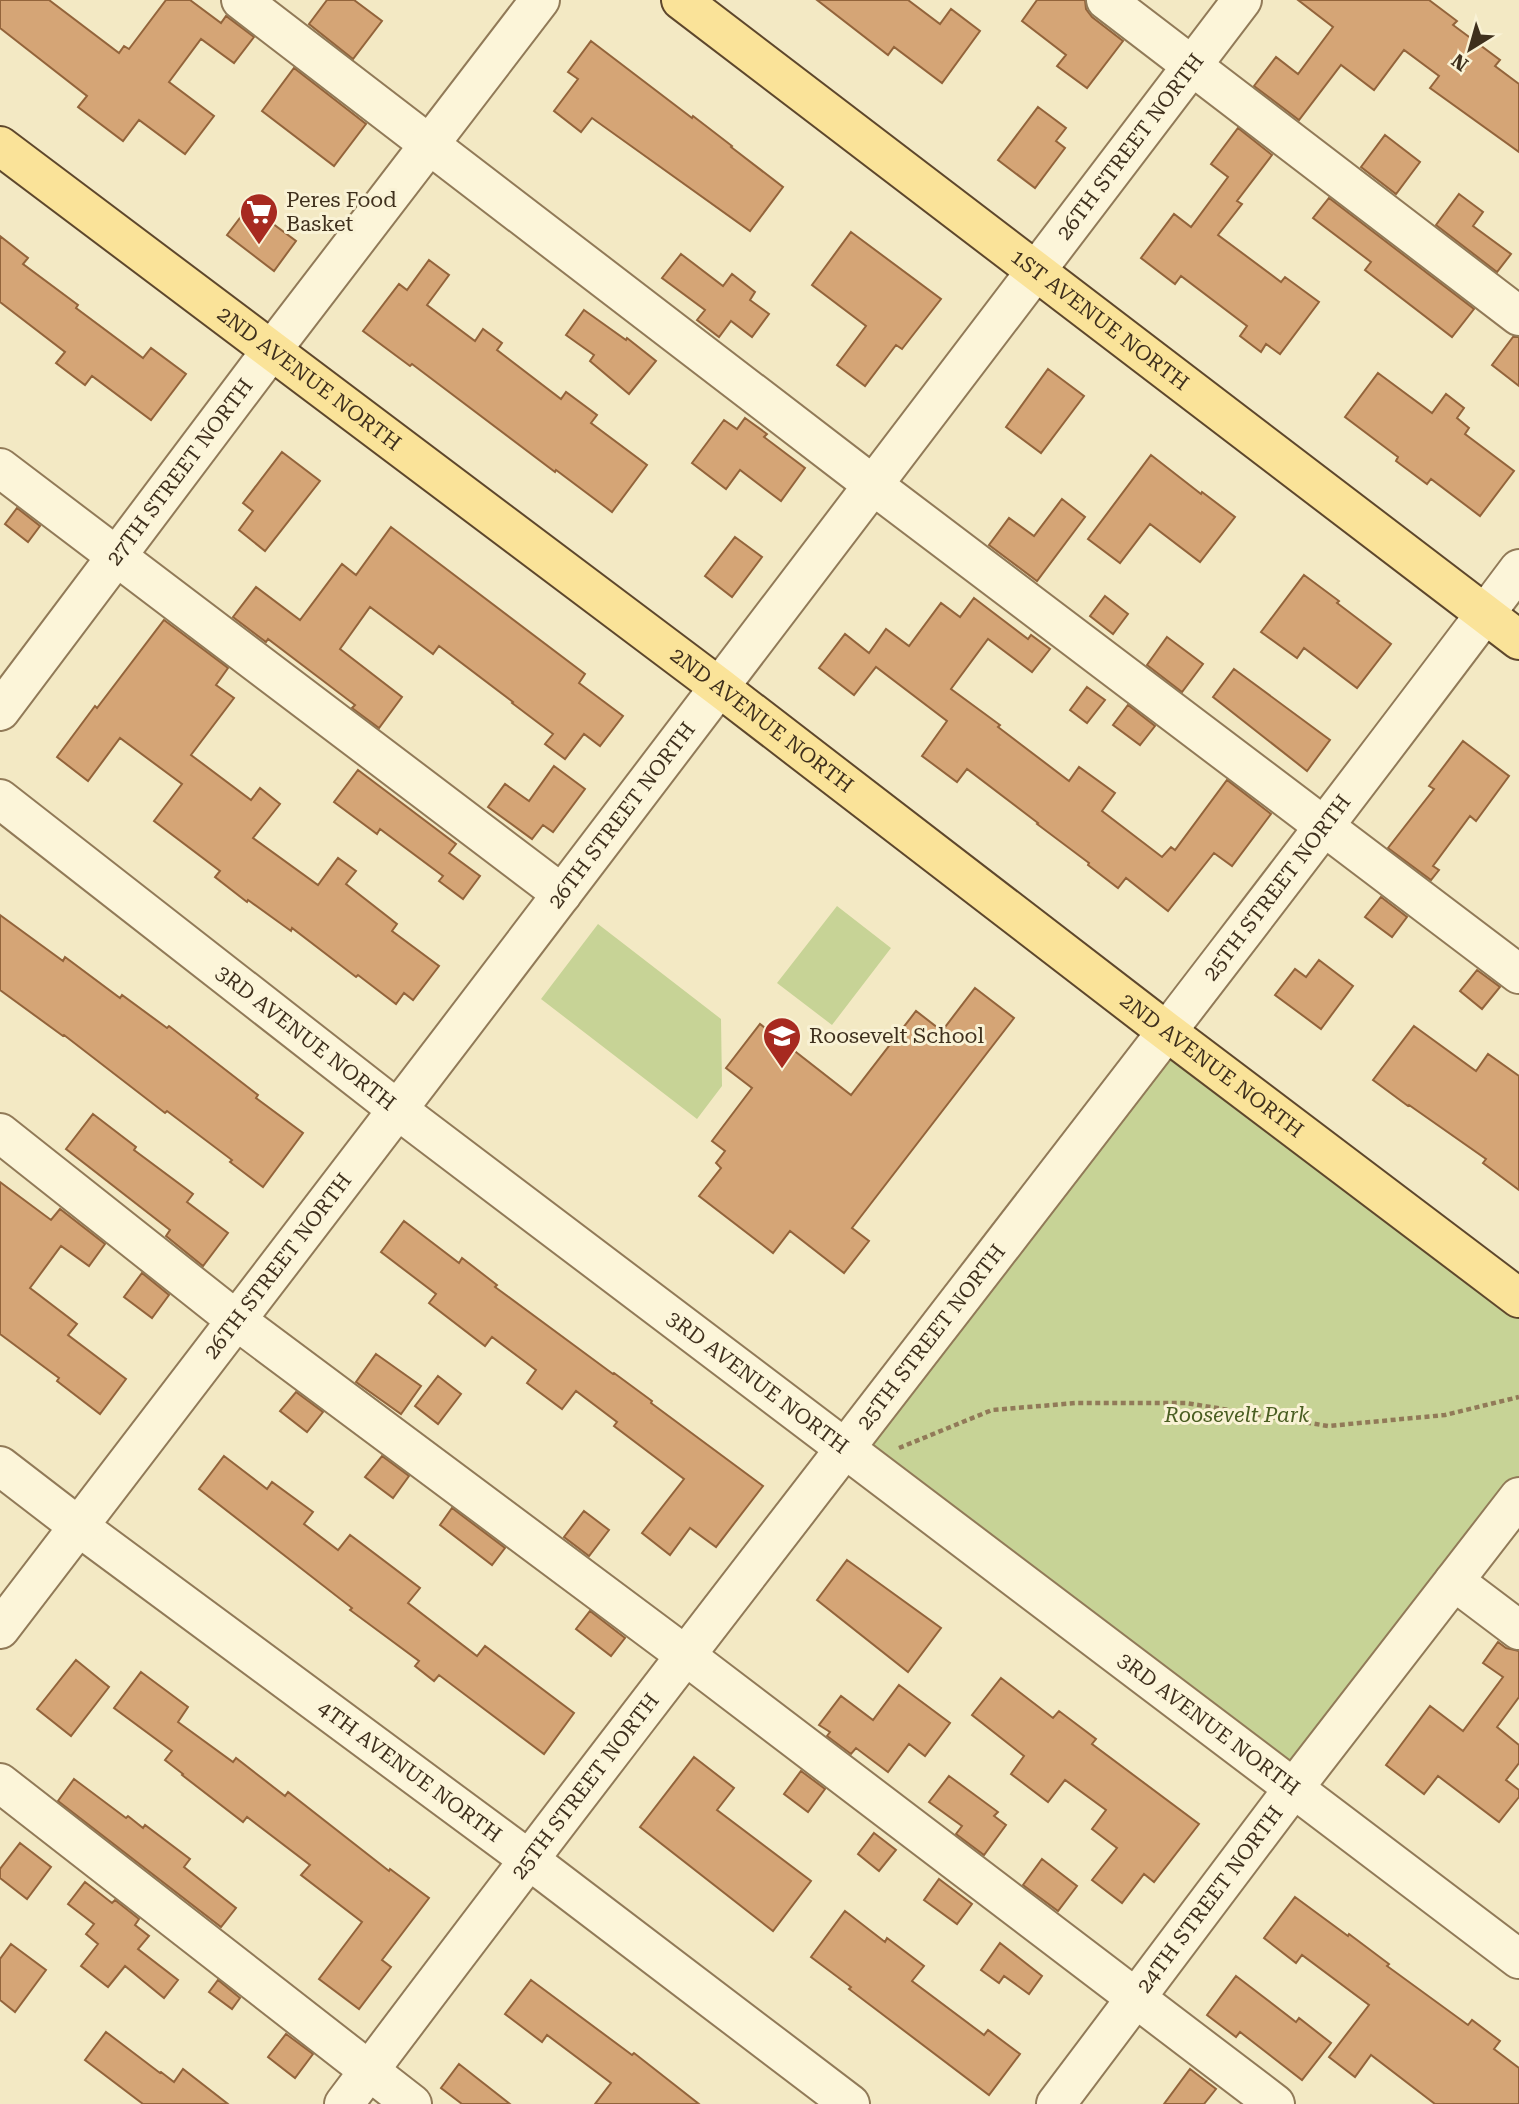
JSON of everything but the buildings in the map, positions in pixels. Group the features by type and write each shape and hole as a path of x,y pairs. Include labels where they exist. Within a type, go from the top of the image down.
{"main road":[{"name":"1ST AVENUE NORTH","path":"681,0 1519,640"},
{"name":"2ND AVENUE NORTH","path":"0,146 719,687 1519,1298"}],"street":[{"path":"241,0 873,485 1519,974"},
{"name":"27TH STREET NORTH","path":"0,711 540,0"},
{"path":"1106,0 1519,316"},
{"name":"26TH STREET NORTH","path":"0,1629 1242,0"},
{"path":"0,468 562,894"},
{"name":"25TH STREET NORTH","path":"344,2104 528,1858 1519,569"},
{"name":"3RD AVENUE NORTH","path":"0,799 398,1110 1519,1959"},
{"path":"0,1133 236,1320 685,1655 1275,2104"},
{"name":"4TH AVENUE NORTH","path":"0,1466 528,1858 850,2104"},
{"name":"24TH STREET NORTH","path":"1056,2104 1293,1788 1519,1497"},
{"path":"1454,1581 1519,1630"},
{"path":"0,1783 412,2104"}],"path":[{"path":"844,1448 900,1448 992,1410 1052,1405 1186,1402 1328,1426 1445,1415 1519,1397"}],"green space":[{"path":"837,906 891,948 832,1025 777,983"},
{"path":"598,924 721,1019 722,1086 697,1119 541,999"},
{"name":"Roosevelt Park","path":"1166,1031 1519,1298 1519,1498 1293,1789 844,1448"}],"place":[{"name":"Peres Food Basket","path":"259,246"},
{"name":"Roosevelt School","path":"782,1070"}]}
